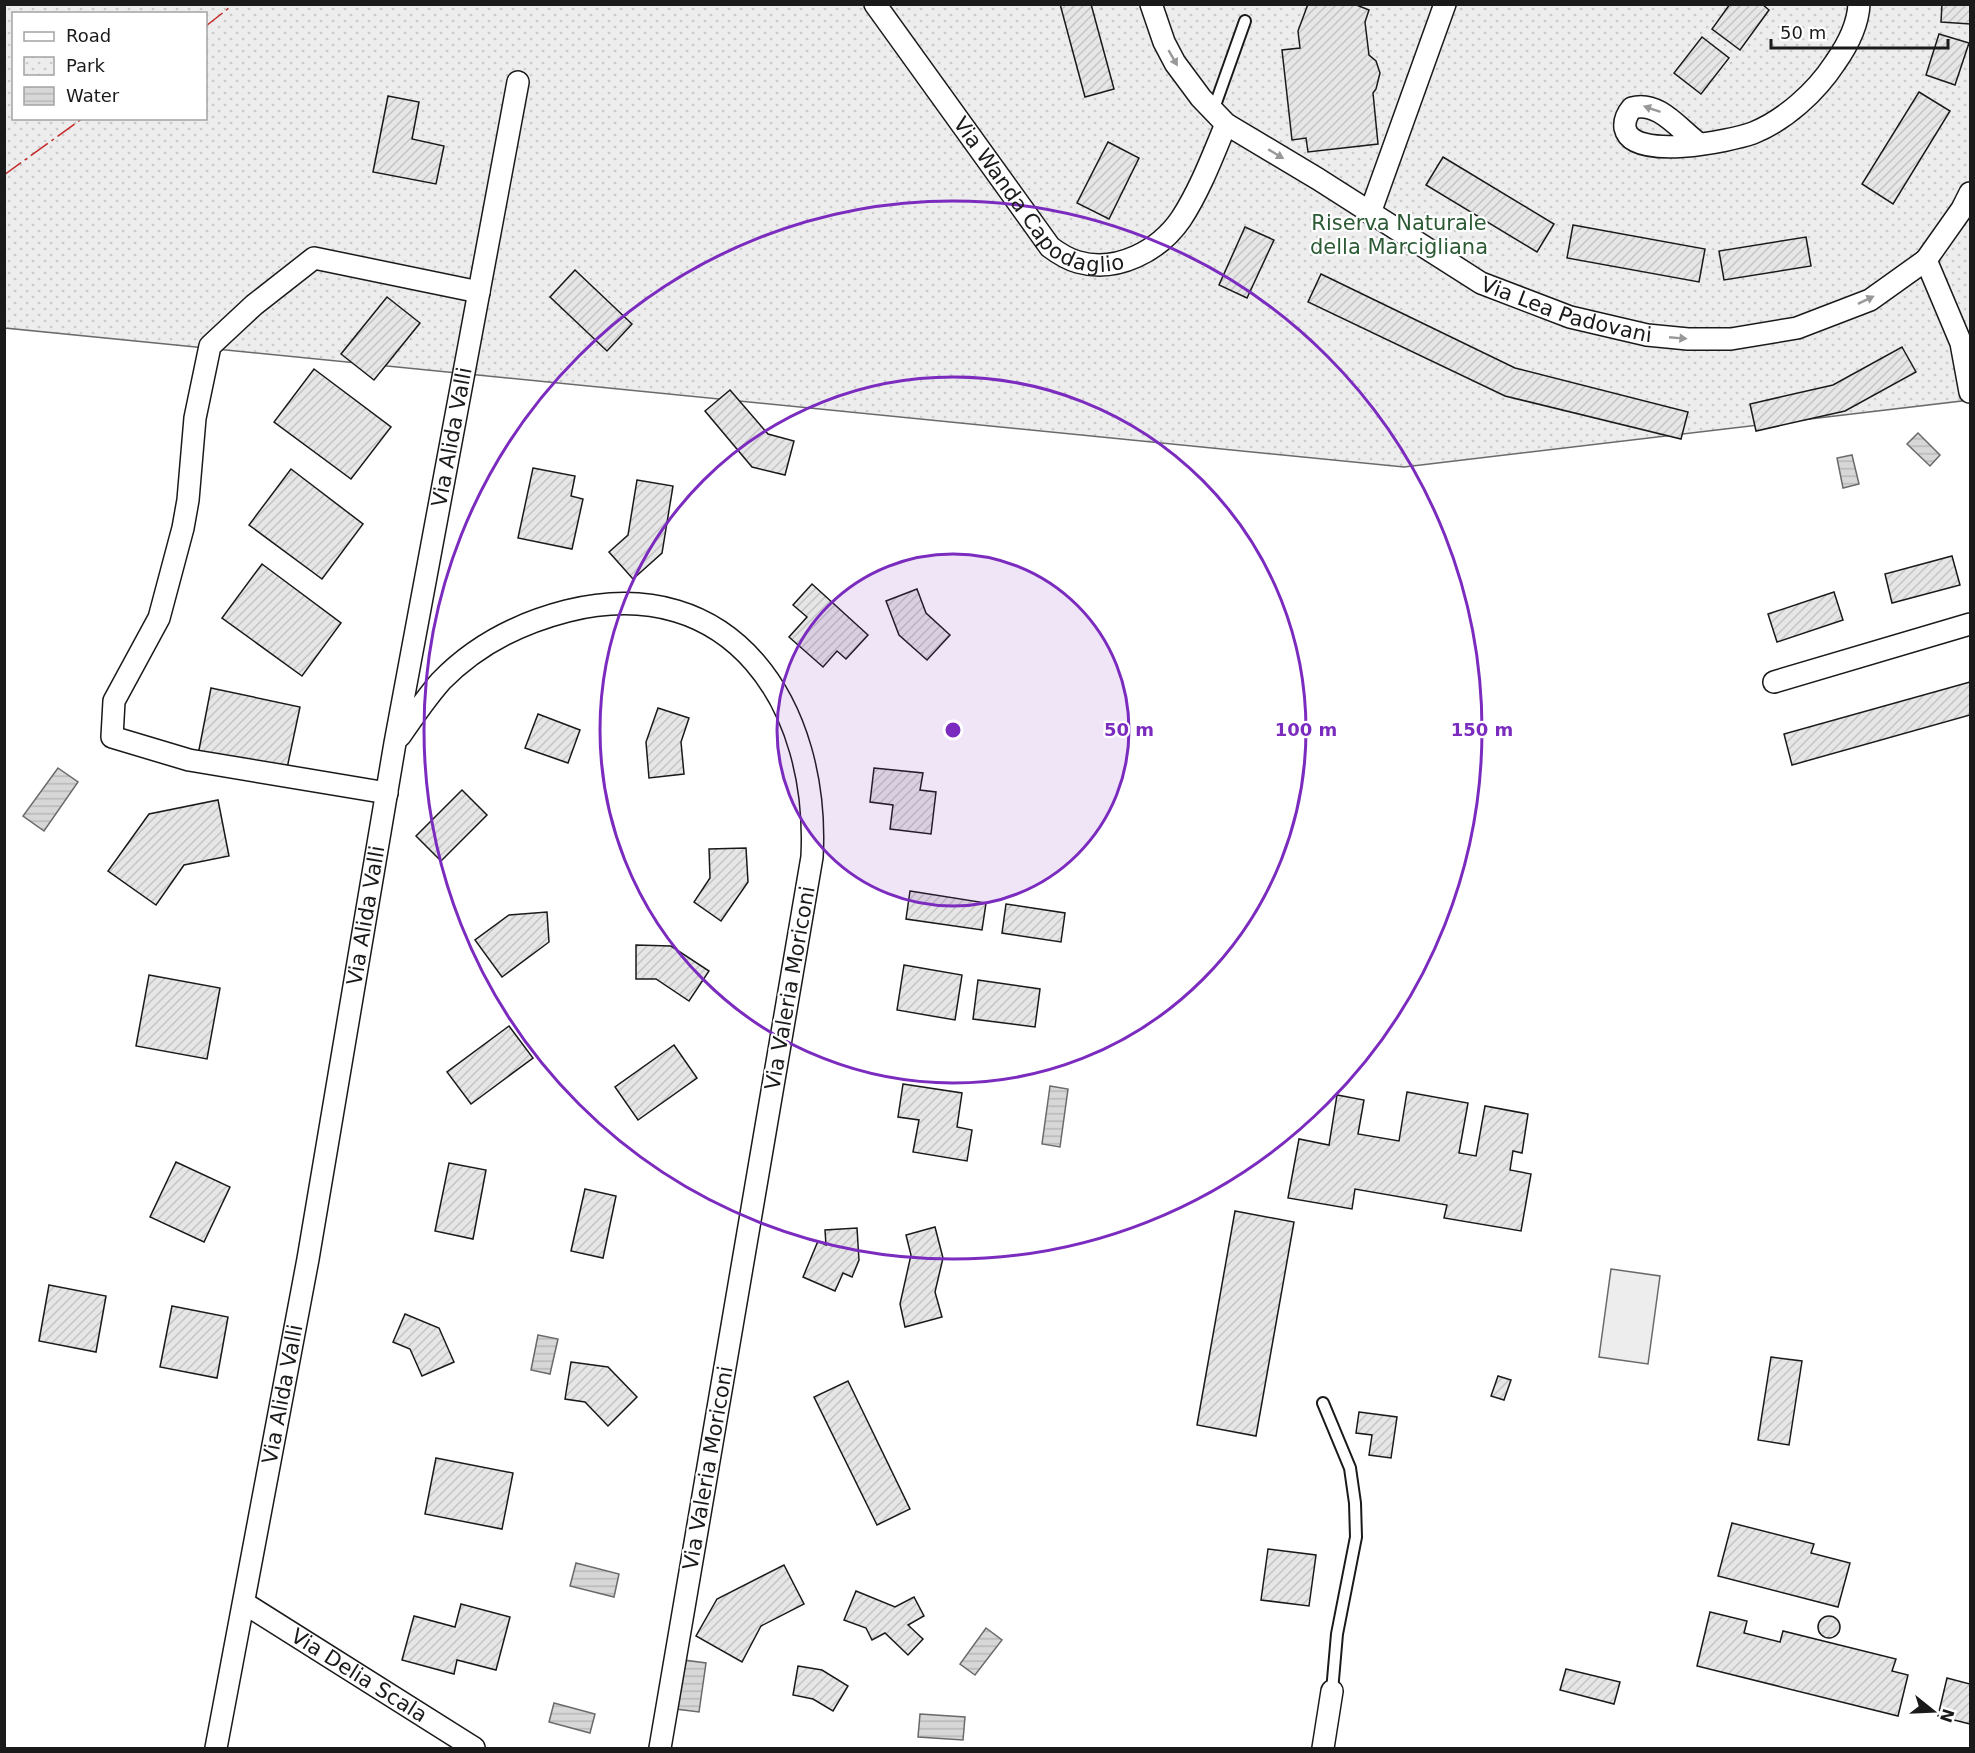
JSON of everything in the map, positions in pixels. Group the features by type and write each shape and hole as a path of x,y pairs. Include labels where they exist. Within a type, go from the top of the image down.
{"street":[{"name":"Via Wanda Capodaglio","path":"875,4 1050,247 1078,262 1095,264 1129,260 1143,254 1165,237 1182,218 1190,203 1220,118"},
{"name":"Via Lea Padovani","path":"1151,4 1164,42 1175,63 1220,118 1481,283 1570,317 1647,335 1688,339 1731,339 1797,328 1870,300 1926,260 1971,193"},
{"path":"1370,213 1445,4"},
{"path":"1698,143 1731,140 1754,132 1778,120 1803,99 1825,79 1851,38 1859,4"},
{"name":"Via Alida Valli","path":"216,1749 308,1259 395,743 518,82"},
{"path":"387,793 189,760 112,737 114,701 159,618 183,528 188,500 195,418 210,346 254,305 314,258 479,292"},
{"path":"1926,260 1963,332 1961,343 1971,392"},
{"name":"Via Valeria Moriconi","path":"395,743 417,710 442,681 467,659 494,641 521,626 546,616 602,605 632,605 663,608 693,616 715,627 741,647 786,707 803,756 812,801 814,829 812,857 660,1749"},
{"path":"1774,682 1971,624"},
{"name":"Via Delia Scala","path":"244,1603 474,1749"},
{"path":"1323,1749 1332,1691"}],"lane":[{"path":"1220,118 1245,21"},
{"path":"1323,1403 1350,1467 1355,1503 1356,1537 1337,1634 1332,1691"}],"green space":[{"name":"Riserva Naturale della Marcigliana","path":"4,5 1970,5 1970,400 1404,467 5,328"}],"shaded area":[{"path":"1611,1269 1660,1276 1648,1364 1599,1357"}],"water":[{"path":"1918,433 1940,455 1930,466 1907,444"},
{"path":"1852,455 1859,484 1843,488 1837,458"},
{"path":"58,768 78,782 44,831 23,816"},
{"path":"1050,1086 1068,1089 1060,1147 1042,1144"},
{"path":"538,1335 558,1339 550,1374 531,1370"},
{"path":"576,1563 619,1574 614,1597 570,1586"},
{"path":"986,1628 1002,1640 975,1675 960,1664"},
{"path":"684,1660 706,1663 699,1712 676,1709"},
{"path":"554,1703 595,1714 590,1733 549,1722"},
{"path":"920,1714 965,1717 963,1740 918,1737"}],"building":[{"path":"1060,4 1091,4 1114,89 1085,97"},
{"path":"1308,4 1354,4 1369,10 1365,22 1369,55 1376,61 1380,73 1373,93 1378,144 1308,152 1306,138 1292,140 1282,50 1300,48 1298,31"},
{"path":"1730,4 1762,4 1769,10 1740,50 1712,29"},
{"path":"1942,4 1970,4 1970,24 1941,22"},
{"path":"1939,34 1969,43 1955,85 1926,75"},
{"path":"1702,37 1729,58 1701,94 1674,73"},
{"path":"1919,92 1950,111 1893,204 1862,184"},
{"path":"388,96 419,102 412,139 444,146 436,184 373,172"},
{"path":"1108,142 1139,158 1109,219 1077,203"},
{"path":"1443,157 1554,224 1537,252 1426,185"},
{"path":"1573,225 1705,249 1699,282 1567,258"},
{"path":"1245,227 1274,240 1247,298 1219,285"},
{"path":"1806,237 1811,266 1724,280 1719,251"},
{"path":"575,270 632,324 607,351 550,297"},
{"path":"1321,274 1515,368 1688,412 1681,439 1505,396 1308,302"},
{"path":"387,297 420,323 374,380 341,354"},
{"path":"1902,347 1916,372 1845,411 1756,431 1750,404 1833,385"},
{"path":"314,369 391,427 351,479 274,422"},
{"path":"730,390 768,434 794,441 785,475 752,467 705,411"},
{"path":"533,468 575,476 571,496 583,499 572,549 518,538"},
{"path":"291,469 363,524 322,579 249,525"},
{"path":"637,480 673,486 662,553 633,579 609,552 628,535"},
{"path":"1952,556 1960,585 1892,603 1885,574"},
{"path":"262,564 341,623 302,676 222,618"},
{"path":"812,584 868,635 846,659 837,651 823,667 789,637 807,617 793,605"},
{"path":"917,589 926,613 950,635 927,660 899,635 886,601"},
{"path":"1834,592 1843,620 1777,642 1768,614"},
{"path":"1970,682 1970,715 1792,765 1784,734"},
{"path":"211,688 300,707 286,773 198,755"},
{"path":"658,708 689,718 681,742 684,774 649,778 646,742"},
{"path":"538,714 580,730 568,763 525,748"},
{"path":"874,768 923,773 920,790 936,792 931,834 890,829 893,805 870,802"},
{"path":"462,790 487,815 441,861 416,836"},
{"path":"218,800 229,856 184,865 156,905 108,871 149,814"},
{"path":"746,848 748,882 721,921 694,902 710,878 709,849"},
{"path":"910,891 986,903 982,930 906,919"},
{"path":"1006,904 1065,913 1061,942 1002,933"},
{"path":"547,912 549,942 502,977 475,940 509,915"},
{"path":"636,945 671,946 709,971 689,1001 656,979 636,979"},
{"path":"904,965 962,975 955,1020 897,1010"},
{"path":"149,975 220,988 207,1059 136,1046"},
{"path":"978,980 1040,989 1035,1027 973,1019"},
{"path":"509,1026 533,1058 471,1104 447,1072"},
{"path":"674,1045 697,1078 638,1120 615,1087"},
{"path":"903,1084 962,1093 957,1127 972,1130 967,1161 913,1152 919,1120 898,1117"},
{"path":"1407,1092 1468,1103 1459,1153 1476,1156 1485,1106 1528,1114 1522,1153 1513,1151 1510,1170 1531,1174 1521,1231 1444,1218 1447,1205 1355,1189 1352,1209 1288,1198 1299,1139 1329,1145 1337,1095 1364,1100 1358,1134 1399,1141"},
{"path":"176,1162 230,1187 204,1242 150,1217"},
{"path":"449,1163 486,1170 473,1239 435,1231"},
{"path":"585,1189 616,1196 603,1258 571,1251"},
{"path":"1235,1211 1294,1222 1256,1436 1197,1425"},
{"path":"935,1227 943,1258 935,1292 942,1317 905,1327 900,1304 911,1255 906,1235"},
{"path":"857,1228 859,1260 852,1277 843,1273 835,1291 803,1277 818,1241 826,1245 825,1230"},
{"path":"49,1285 106,1296 96,1352 39,1341"},
{"path":"172,1306 228,1317 217,1378 160,1367"},
{"path":"405,1314 439,1328 454,1362 422,1376 410,1349 393,1342"},
{"path":"1771,1357 1802,1361 1789,1445 1758,1440"},
{"path":"571,1362 608,1367 637,1397 608,1426 585,1402 565,1399"},
{"path":"1498,1376 1511,1380 1504,1400 1491,1396"},
{"path":"848,1381 910,1509 877,1525 814,1397"},
{"path":"1359,1412 1397,1417 1391,1458 1369,1455 1372,1435 1356,1433"},
{"path":"436,1458 513,1473 502,1529 425,1514"},
{"path":"1732,1523 1814,1544 1811,1553 1850,1563 1838,1607 1718,1576"},
{"path":"1268,1549 1316,1555 1309,1606 1261,1600"},
{"path":"784,1565 804,1604 761,1626 742,1662 696,1636 717,1599"},
{"path":"856,1591 895,1607 914,1597 924,1616 908,1625 923,1639 908,1655 885,1633 872,1640 866,1628 844,1620"},
{"path":"461,1604 510,1617 496,1670 457,1660 454,1674 402,1660 414,1616 455,1627"},
{"path":"1710,1612 1747,1621 1744,1633 1780,1642 1783,1631 1896,1659 1892,1671 1908,1675 1898,1716 1697,1666"},
{"path":"1829,1616 1837,1619 1840,1627 1837,1635 1829,1638 1821,1635 1818,1627 1821,1619"},
{"path":"798,1666 822,1670 848,1686 833,1711 813,1699 793,1695"},
{"path":"1566,1669 1620,1682 1614,1704 1560,1690"},
{"path":"1947,1678 1970,1684 1970,1724 1938,1716"}],"power":[{"path":"207,25 234,4"},
{"path":"4,175 80,120"}]}
